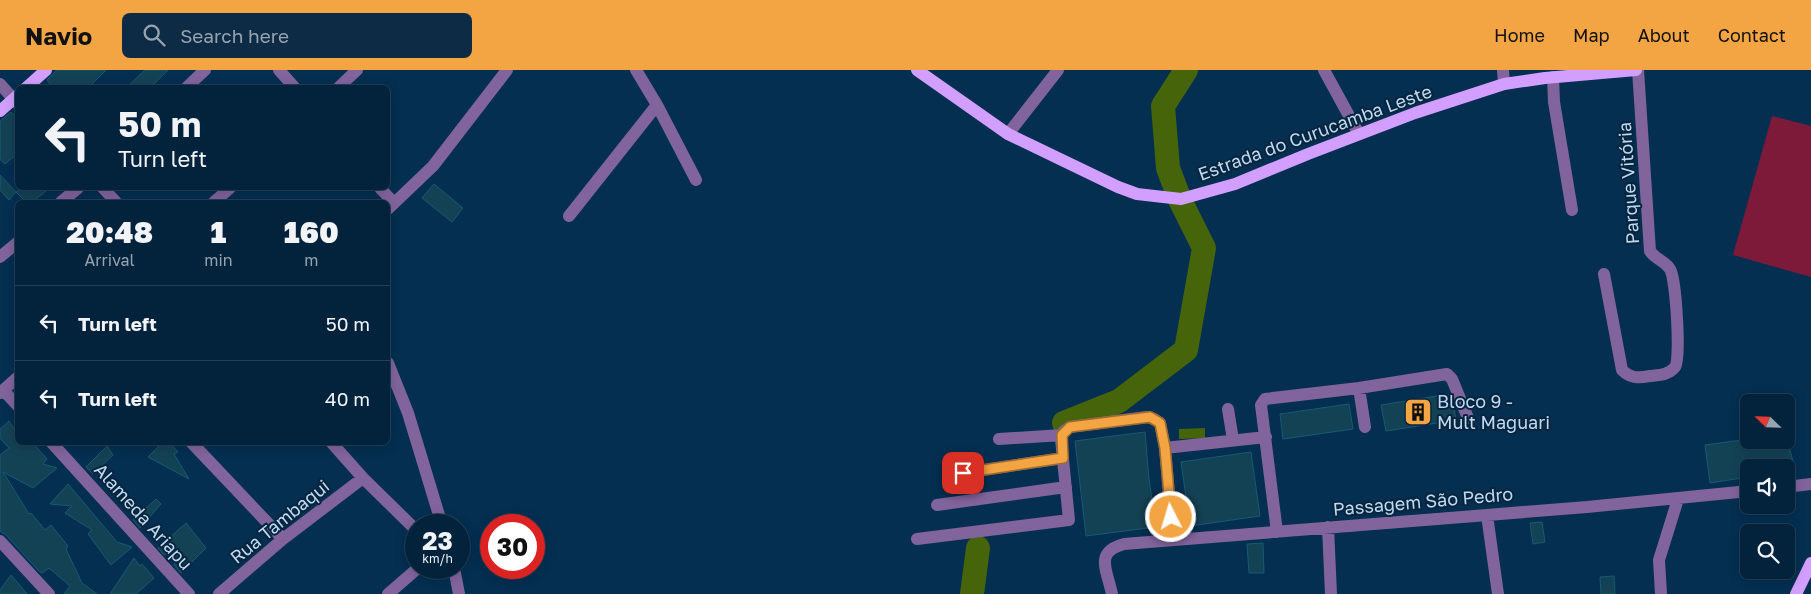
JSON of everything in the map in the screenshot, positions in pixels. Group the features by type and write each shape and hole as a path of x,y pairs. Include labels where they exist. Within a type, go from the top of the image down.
{"main road":[{"path":"29,85 46,70"},
{"name":"Estrada do Curucamba Leste","path":"917,70 1008,134 1118,187 1137,194 1177,199 1235,184 1415,113 1504,84 1597,72 1637,70"},
{"path":"0,111 15,101"},
{"path":"1796,594 1811,563"}],"street":[{"path":"189,85 205,70"},
{"path":"279,70 292,85"},
{"path":"341,85 357,70"},
{"path":"391,206 433,166 507,70"},
{"path":"636,70 657,104 696,180"},
{"path":"1008,134 1058,70"},
{"path":"1324,70 1359,134"},
{"path":"1504,70 1504,84"},
{"name":"Parque Vitória","path":"1604,274 1622,370 1627,375 1639,378 1670,372 1676,366 1679,354 1675,290 1670,269 1650,251 1637,70"},
{"path":"1553,77 1554,102 1572,210"},
{"path":"0,84 15,99"},
{"path":"570,216 657,104"},
{"path":"63,200 76,190"},
{"path":"104,190 114,200"},
{"path":"216,200 228,190"},
{"path":"0,257 15,244"},
{"path":"390,367 408,413 439,514"},
{"path":"1277,532 1261,405 1268,397 1359,388 1447,374 1452,379 1468,418"},
{"path":"15,380 1,392 15,404"},
{"path":"1359,388 1365,427"},
{"path":"1228,409 1233,440"},
{"path":"999,439 1062,435 1070,427 1150,417 1160,423 1165,448 1173,540"},
{"path":"917,539 1069,520 1062,435"},
{"path":"1165,448 1266,437"},
{"name":"Alameda Ariapu","path":"54,445 189,594"},
{"path":"194,445 283,539"},
{"path":"334,445 363,478 405,519"},
{"path":"963,473 1063,458"},
{"name":"Rua Tambaqui","path":"219,594 283,539 363,478"},
{"path":"1795,486 1811,484"},
{"path":"937,505 1066,487"},
{"name":"Passagem São Pedro","path":"1112,594 1104,558 1113,547 1124,544 1678,499 1740,492"},
{"path":"1661,594 1660,560 1678,499"},
{"path":"1487,515 1498,594"},
{"path":"1328,528 1331,594"},
{"path":"0,541 49,594"},
{"path":"388,594 405,579"},
{"path":"456,579 459,594"}],"shaded area":[{"path":"1772,116 1811,126 1811,277 1733,255"},
{"path":"1205,428 1205,438 1179,439 1179,429"}],"building":[{"path":"57,70 106,70 91,85 51,85 47,80"},
{"path":"145,70 168,70 153,85 129,85"},
{"path":"11,112 15,117 15,156 5,164 0,159 0,121"},
{"path":"0,175 16,192 9,200 0,190"},
{"path":"434,184 463,208 452,222 422,198"},
{"path":"19,190 47,190 35,200 24,200 16,192"},
{"name":"Bloco 9 - Mult Maguari","path":"1449,394 1453,402 1456,420 1386,431 1381,405"},
{"path":"1349,404 1353,429 1283,439 1280,414"},
{"path":"9,421 15,430 15,445 35,445 47,459 43,464 57,468 33,488 3,472 29,514 31,513 45,530 51,525 68,546 66,549 82,583 97,594 64,594 70,586 49,568 42,573 39,571 6,535 0,531 0,455 9,448 0,438 0,429"},
{"path":"1145,432 1156,527 1086,536 1075,441"},
{"path":"1740,440 1740,449 1790,449 1792,459 1740,459 1740,478 1710,483 1705,445"},
{"path":"160,445 172,445 178,452 174,454 189,479 148,457"},
{"path":"107,446 113,455 93,474 86,467"},
{"path":"1251,452 1260,516 1190,526 1181,462"},
{"path":"68,484 117,542 132,547 111,565 88,534 92,530 65,513 72,506 50,504"},
{"path":"156,499 161,504 140,528 133,520"},
{"path":"1542,522 1545,542 1533,544 1530,523"},
{"path":"186,523 206,548 181,573 174,565 176,546 164,555 158,548"},
{"path":"1263,543 1264,573 1249,573 1247,544"},
{"path":"134,558 154,578 136,594 110,594"},
{"path":"11,575 27,594 0,594 0,590"},
{"path":"1614,576 1615,594 1601,594 1600,577"}],"waterway":[{"path":"1064,423 1119,401 1186,350 1204,248 1180,200 1168,168 1163,106 1186,70"},
{"path":"972,594 978,548"}],"place":[{"name":"Bloco 9 - Mult Maguari","path":"1418,412"}],"route":[{"path":"963,473 1063,458 1061,439 1064,431 1070,427 1150,417 1160,423 1165,448 1171,517"}]}
